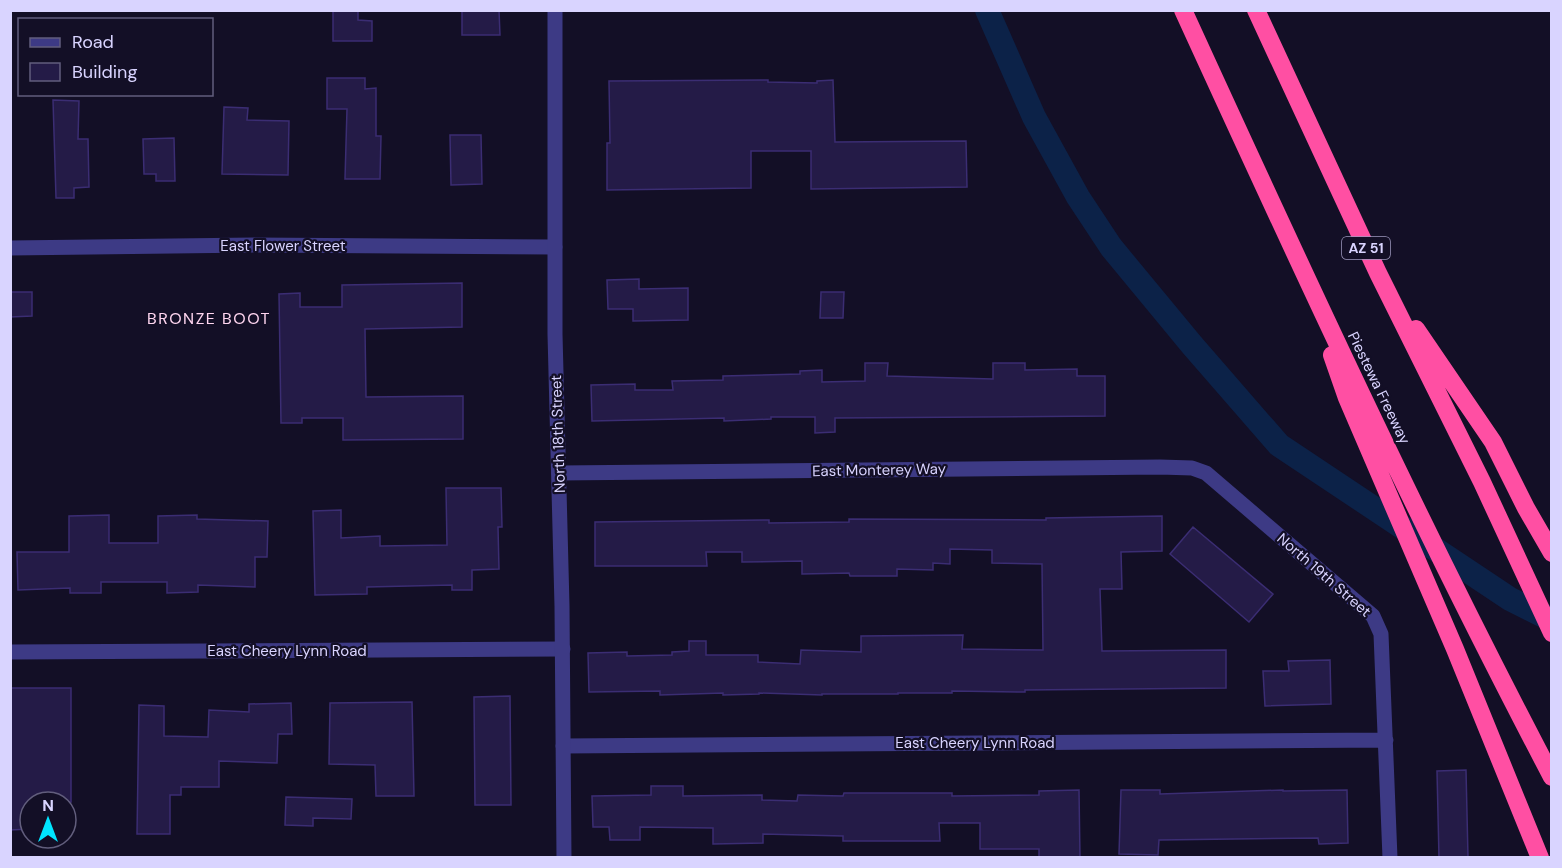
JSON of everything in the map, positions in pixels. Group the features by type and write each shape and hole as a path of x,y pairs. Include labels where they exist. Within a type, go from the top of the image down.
{"highway":[{"name":"Piestewa Freeway","path":"1183,10 1298,263 1503,685 1551,777"},
{"name":"AZ 51","path":"1256,10 1378,273 1482,482 1551,633"},
{"path":"1298,263 1347,398 1455,649 1540,858"},
{"path":"1378,273 1493,442 1551,553"}],"street":[{"name":"North 18th Street","path":"555,10 555,247 563,649 564,858"},
{"name":"East Flower Street","path":"10,248 254,245 555,247"},
{"name":"East Monterey Way","path":"559,473 1148,467 1200,469"},
{"name":"North 19th Street","path":"1200,469 1372,616 1381,634 1390,858"},
{"name":"East Cheery Lynn Road","path":"10,652 563,649"},
{"name":"East Cheery Lynn Road","path":"563,746 1386,740"}],"building":[{"path":"333,10 358,10 358,20 372,21 372,41 333,41"},
{"path":"462,10 499,10 500,35 462,35"},
{"path":"327,78 365,78 365,89 376,88 376,136 381,136 380,179 345,179 347,109 327,109"},
{"path":"768,80 768,82 817,83 817,81 833,80 835,142 966,141 967,187 811,189 811,151 751,151 751,188 607,190 607,143 610,143 609,81"},
{"path":"53,100 79,101 78,139 88,139 89,187 74,188 74,198 56,198"},
{"path":"224,107 248,108 247,120 289,121 288,175 222,174"},
{"path":"450,135 481,135 482,184 451,185"},
{"path":"174,138 175,181 156,181 156,174 144,174 143,139"},
{"path":"639,279 639,289 688,288 688,320 633,321 633,309 608,309 607,280"},
{"path":"462,283 462,327 365,329 366,397 463,396 463,439 343,440 343,418 302,418 302,423 281,423 279,294 300,293 300,307 342,307 342,285"},
{"path":"10,292 32,292 32,316 10,317"},
{"path":"821,292 844,292 843,318 820,318"},
{"path":"865,363 888,363 887,376 993,379 993,363 1025,363 1025,370 1077,369 1077,376 1105,376 1105,416 835,418 835,432 815,433 815,417 771,417 771,419 724,421 724,418 592,421 591,385 635,384 635,390 673,390 672,381 723,380 723,376 800,374 800,371 822,370 822,382 865,381"},
{"path":"446,488 501,488 502,527 498,527 499,569 472,570 472,590 452,590 452,585 367,587 367,594 315,595 313,511 341,510 341,538 380,536 380,546 447,545"},
{"path":"109,515 109,543 158,543 158,516 197,515 197,519 268,521 267,557 255,557 255,587 198,585 198,592 167,593 167,582 101,582 101,593 70,593 70,588 18,590 17,552 69,552 69,516"},
{"path":"1162,516 1162,551 1121,552 1122,589 1100,589 1102,651 1226,650 1226,688 822,695 759,693 723,695 723,693 660,695 660,691 589,692 588,653 627,652 627,656 672,655 672,652 689,651 689,641 706,641 706,655 758,655 758,662 800,664 801,650 861,652 861,636 963,635 962,649 1043,650 1042,564 992,563 992,550 950,549 950,564 933,563 933,570 897,569 897,576 850,576 849,573 802,574 802,561 742,562 742,552 706,552 707,566 595,566 595,522 769,520 769,523 849,522 849,519 1046,520 1046,518"},
{"path":"1193,527 1273,594 1249,622 1170,554"},
{"path":"1330,660 1331,704 1265,706 1263,671 1289,671 1288,661"},
{"path":"10,688 71,688 71,790 18,790 18,830 10,830"},
{"path":"510,696 511,805 475,805 474,697"},
{"path":"412,702 414,796 376,796 375,765 329,764 330,703"},
{"path":"291,703 292,734 278,734 277,763 219,761 219,787 181,787 181,795 170,795 170,834 137,834 139,705 164,706 164,736 208,737 209,710 249,712 249,704"},
{"path":"1466,770 1468,857 1439,858 1437,771"},
{"path":"651,786 683,786 683,796 762,795 762,800 797,801 798,795 843,796 844,793 952,793 952,796 1039,795 1039,791 1079,790 1080,858 1039,858 1039,849 980,849 980,823 939,823 940,841 843,841 843,836 763,834 763,843 713,844 713,828 640,827 640,840 610,840 609,827 593,827 592,796 651,795"},
{"path":"1121,790 1160,790 1160,794 1347,790 1348,843 1319,844 1318,838 1159,840 1158,855 1119,854"},
{"path":"286,797 352,799 351,819 313,818 313,826 285,825"}],"waterway":[{"path":"987,10 1034,117 1078,197 1111,247 1279,445 1510,599 1552,620"}],"district":[{"name":"BRONZE BOOT","path":"209,318"}]}
